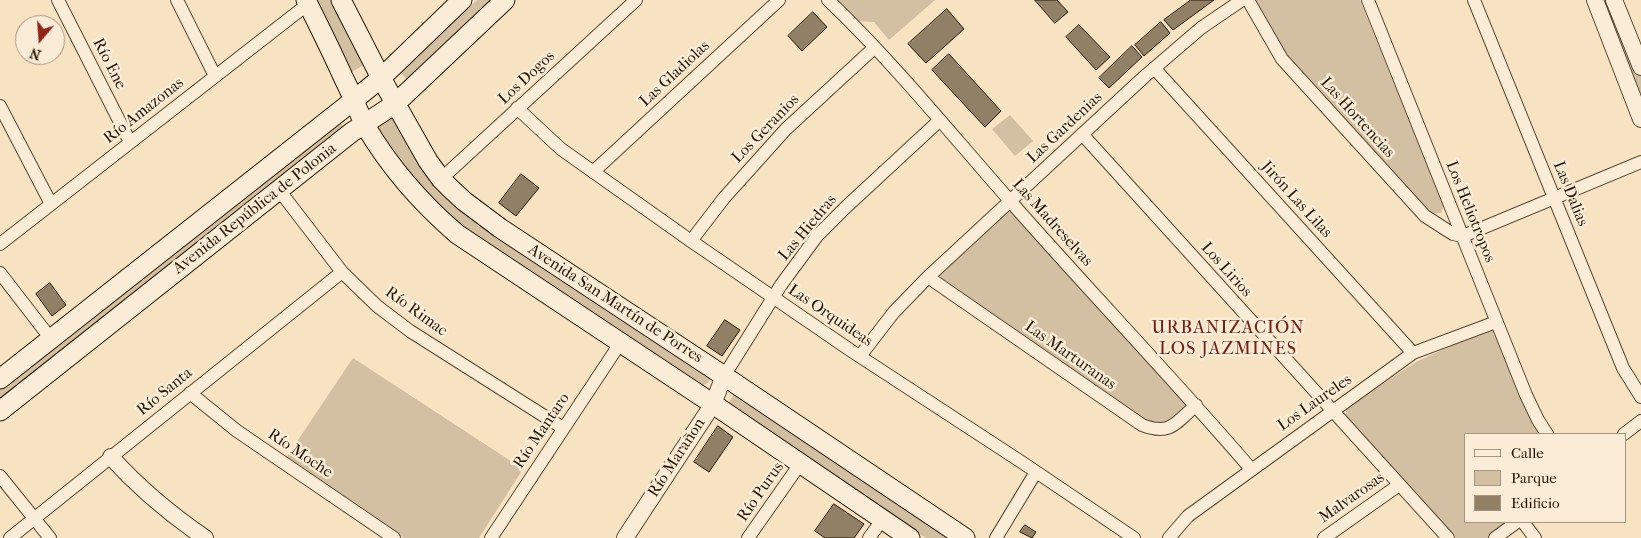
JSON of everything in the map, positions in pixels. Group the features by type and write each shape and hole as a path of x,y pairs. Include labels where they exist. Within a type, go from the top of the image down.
{"main road":[{"name":"Avenida San Martín de Porres","path":"341,0 381,78 428,162 441,179 464,201 500,228 965,538"},
{"name":"Avenida República de Polonia","path":"0,379 381,78 462,0"},
{"name":"Avenida República de Polonia","path":"0,411 352,132 395,104 505,0"},
{"name":"Avenida San Martín de Porres","path":"307,2 365,125 392,167 414,194 434,214 457,234 621,342 910,538"}],"street":[{"name":"Río Ene","path":"58,0 130,142"},
{"path":"177,0 215,76"},
{"name":"Los Dogos","path":"441,179 636,0"},
{"name":"Las Gladiolas","path":"593,172 779,0"},
{"name":"Las Madreselvas","path":"828,0 940,120 1010,202 1196,405 1251,469"},
{"name":"Las Gardenias","path":"860,356 894,312 928,277 1154,68 1201,28 1242,0"},
{"name":"Las Hortencias","path":"1248,0 1282,59 1374,162 1425,216 1453,234 1463,236"},
{"name":"Los Heliotropos","path":"1368,0 1526,395 1546,433"},
{"name":"Las Dalias","path":"1474,0 1623,368 1641,397"},
{"path":"1595,0 1641,119"},
{"path":"1614,0 1641,67"},
{"name":"Río Amazonas","path":"0,244 307,2"},
{"name":"Los Geranios","path":"691,241 724,198 786,129 874,48"},
{"name":"Jirón Las Lilas","path":"1154,68 1413,354"},
{"name":"Las Orquideas","path":"517,108 561,149 691,241 1134,538"},
{"path":"2,114 51,204"},
{"name":"Las Hiedras","path":"724,376 773,297 818,236 846,207 940,120"},
{"name":"Los Lirios","path":"1082,134 1448,538"},
{"path":"1463,236 1641,162"},
{"name":"Río Rimac","path":"279,190 342,272 378,306 410,330 563,428"},
{"name":"Río Santa","path":"10,538 342,272"},
{"path":"0,273 52,339"},
{"name":"Las Marturanas","path":"928,277 1142,425 1152,429 1167,429 1196,405"},
{"name":"Los Laureles","path":"1169,538 1188,516 1413,354 1496,322"},
{"name":"Río Mantaro","path":"491,538 621,342"},
{"name":"Río Marañon","path":"625,538 713,404 724,376"},
{"name":"Río Moche","path":"190,393 237,431 394,538"},
{"path":"1625,433 1641,421"},
{"path":"111,457 131,479 165,510 205,538"},
{"name":"Río Purus","path":"748,538 800,464"},
{"path":"996,538 1036,472"},
{"path":"0,476 50,538"},
{"name":"Malvarosas","path":"1324,538 1399,485"},
{"path":"869,538 882,520"},
{"path":"1524,523 1535,538"},
{"path":"1495,538 1513,530"}],"green space":[{"path":"315,0 335,0 367,63 352,72"},
{"path":"477,0 496,0 409,84 401,72"},
{"path":"834,0 935,0 889,40 874,22 854,21"},
{"path":"1255,0 1360,0 1444,206 1441,213 1427,214 1286,56"},
{"path":"1610,0 1641,73 1641,98 1603,4"},
{"path":"1010,115 1033,141 1015,156 992,129"},
{"path":"388,116 394,116 434,177 711,375 709,382 700,387 445,214 380,137 376,129 379,121"},
{"path":"338,120 346,130 0,401 0,386"},
{"path":"1008,209 1188,404 1183,415 1163,424 1150,423 937,275"},
{"path":"1490,328 1496,332 1541,433 1464,433 1464,523 1507,523 1488,538 1456,538 1346,416 1346,408 1416,362"},
{"path":"353,358 523,469 479,538 404,538 286,458"},
{"path":"736,391 957,538 926,538 727,405"}],"building":[{"path":"1035,0 1057,0 1068,12 1055,23"},
{"path":"1191,0 1214,0 1173,30 1164,20"},
{"path":"947,9 964,29 926,63 908,44"},
{"path":"813,12 827,27 802,51 788,36"},
{"path":"1161,22 1170,33 1144,56 1135,45"},
{"path":"1079,25 1110,57 1096,70 1066,37"},
{"path":"1132,46 1142,57 1109,88 1099,78"},
{"path":"949,54 1001,111 985,127 932,70"},
{"path":"521,174 539,188 516,216 499,203"},
{"path":"50,283 66,305 52,316 36,294"},
{"path":"725,320 740,330 722,356 707,346"},
{"path":"718,426 733,437 709,472 694,462"},
{"path":"834,504 864,524 854,538 825,538 815,531"},
{"path":"1025,525 1036,532 1032,538 1020,532"}],"district":[{"name":"URBANIZACIÓN LOS JAZMINES","path":"1228,339"}]}
